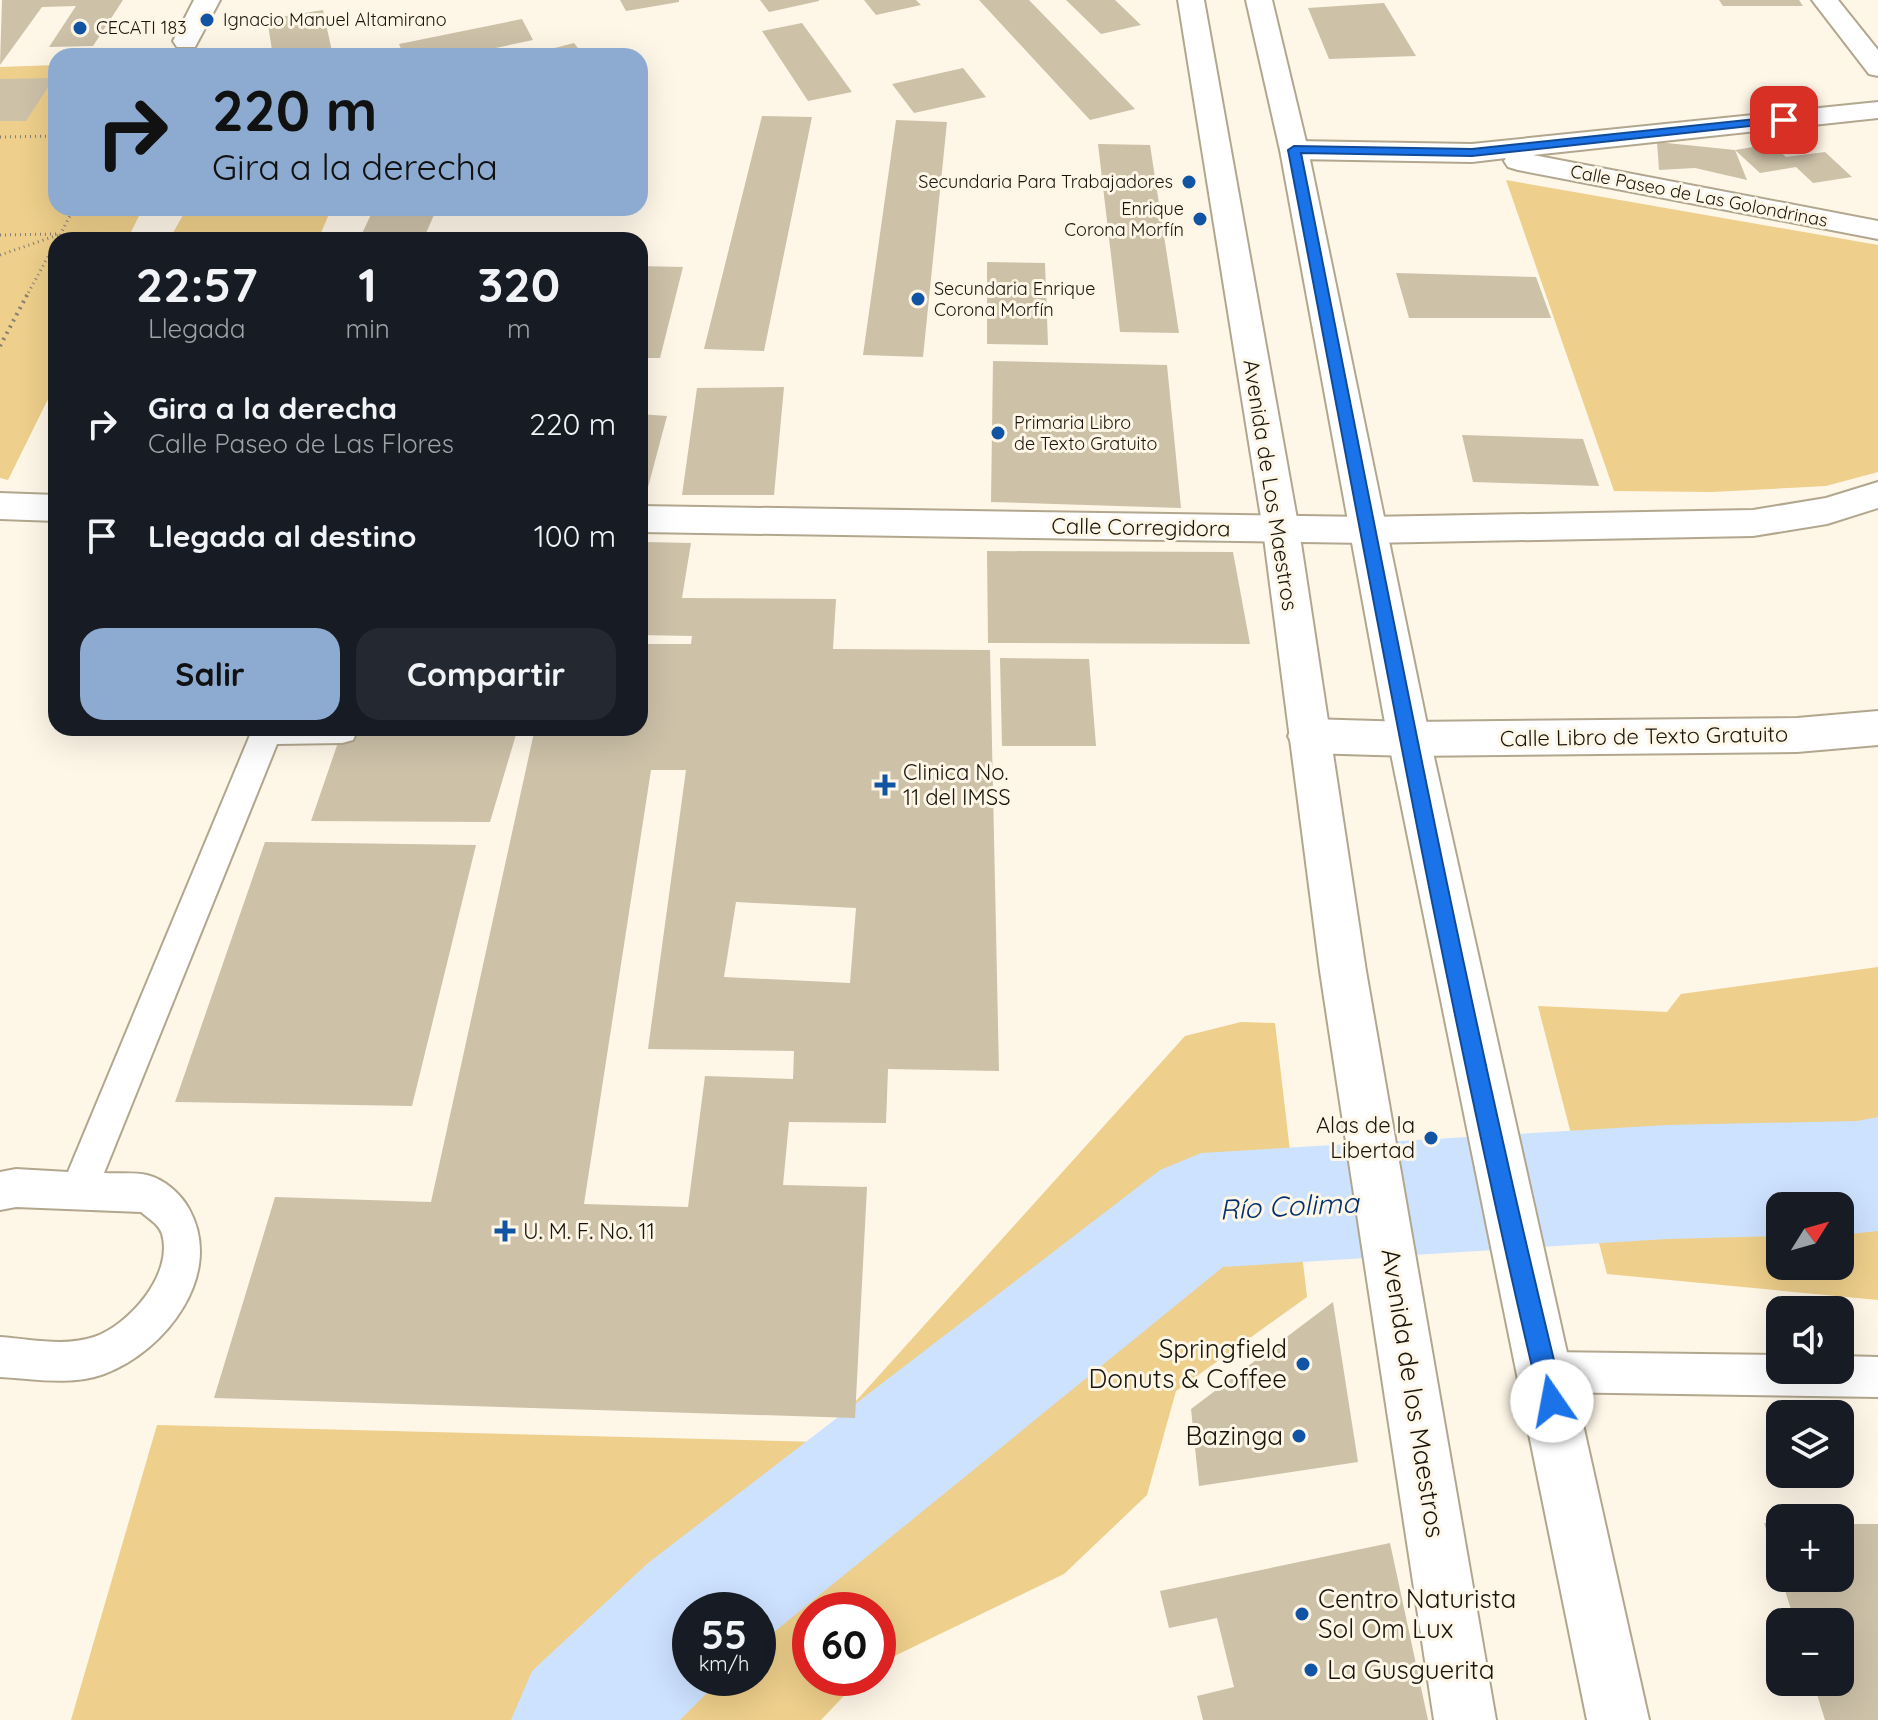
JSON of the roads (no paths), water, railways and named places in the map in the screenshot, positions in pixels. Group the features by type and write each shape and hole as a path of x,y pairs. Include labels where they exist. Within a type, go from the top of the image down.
{"main road":[{"path":"186,41 207,0"},
{"name":"Avenida de Los Maestros","path":"1191,0 1281,530 1343,971"},
{"path":"1259,0 1294,150 1409,739 1618,1720"},
{"path":"1825,0 1878,68"},
{"path":"1294,150 1472,153 1878,110"},
{"name":"Calle Paseo de Las Golondrinas","path":"1472,153 1878,230"},
{"name":"Calle Corregidora","path":"648,519 1281,530 1753,523 1827,511 1878,495"},
{"path":"3,512 48,509"},
{"name":"Calle Libro de Texto Gratuito","path":"1309,736 1409,739 1797,735 1878,728"},
{"name":"Avenida de los Maestros","path":"1343,971 1465,1720"}],"lane":[{"path":"79,1190 265,736"},
{"path":"0,1191 16,1188 147,1194 162,1202 172,1213 179,1227 182,1261 168,1297 145,1327 103,1354 86,1360 0,1357"},
{"path":"1546,1372 1878,1377"}],"waterway":[{"name":"Río Colima","path":"718,1592 1201,1211 1667,1182 1857,1178 1878,1174"},
{"name":"Río Colima","path":"581,1720 672,1632"}],"place":[{"name":"Ignacio Manuel Altamirano","path":"207,20"},
{"name":"CECATI 183","path":"80,28"},
{"name":"Secundaria Para Trabajadores","path":"1189,182"},
{"name":"Enrique Corona Morfín","path":"1200,219"},
{"name":"Secundaria Enrique Corona Morfín","path":"918,299"},
{"name":"Primaria Libro de Texto Gratuito","path":"998,433"},
{"name":"Clinica No. 11 del IMSS","path":"885,785"},
{"name":"Alas de la Libertad","path":"1431,1138"},
{"name":"U. M. F. No. 11","path":"505,1231"},
{"name":"Springfield Donuts & Coffee","path":"1303,1364"},
{"name":"Bazinga","path":"1299,1436"},
{"name":"Centro Naturista Sol Om Lux","path":"1302,1614"},
{"name":"La Gusguerita","path":"1311,1670"}]}
